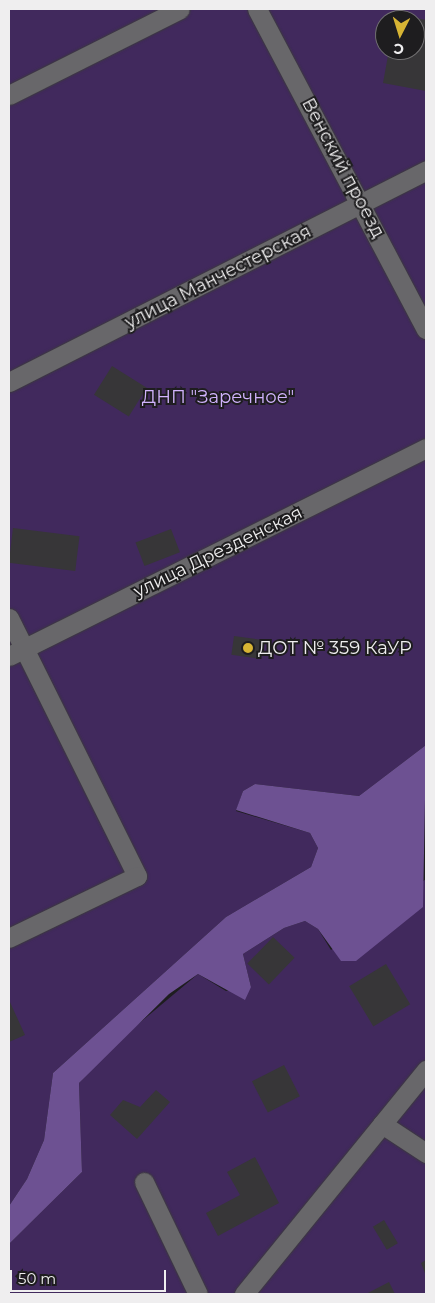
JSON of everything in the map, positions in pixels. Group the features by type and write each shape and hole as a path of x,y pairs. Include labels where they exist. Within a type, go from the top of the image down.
{"street":[{"path":"9,95 180,9"},
{"name":"Венский проезд","path":"257,9 362,204 426,329"},
{"name":"улица Манчестерская","path":"9,382 426,170"},
{"name":"улица Дрезденская","path":"16,652 426,448"},
{"path":"9,618 16,652 137,876 9,938"},
{"path":"252,1292 426,1070"},
{"path":"382,1124 426,1152"},
{"path":"144,1182 198,1294"}],"green space":[{"name":"ДНП \"Заречное\"","path":"9,9 426,9 426,745 359,796 255,784 243,791 236,811 310,833 318,848 311,867 226,917 53,1073 44,1140 27,1179 9,1206"},
{"path":"426,879 426,1294 9,1294 9,1244 82,1172 79,1083 118,1041 198,974 226,991 251,987 243,954 284,928 305,921 318,929 331,950"}],"shaded area":[{"path":"426,745 423,907 356,961 341,961 318,929 305,921 284,928 243,954 251,987 245,1000 198,974 169,994 79,1083 82,1172 9,1244 9,1206 27,1179 44,1140 53,1073 226,917 311,867 318,848 310,833 236,810 243,791 255,784 359,796"}],"building":[{"path":"426,20 426,91 383,83 387,60 425,60"},
{"path":"112,366 147,388 129,417 94,395"},
{"path":"13,528 80,536 75,571 9,563"},
{"path":"171,529 180,552 144,566 136,543"},
{"name":"ДОТ № 359 КаУР","path":"234,636 264,640 261,659 231,655"},
{"path":"273,937 295,958 269,984 247,964"},
{"path":"386,964 410,1004 373,1026 349,986"},
{"path":"9,1000 25,1035 9,1042"},
{"path":"284,1065 300,1096 268,1113 252,1081"},
{"path":"156,1090 170,1102 137,1139 110,1115 123,1100 140,1107"},
{"path":"255,1157 279,1203 218,1236 206,1213 240,1195 227,1172"},
{"path":"384,1220 398,1243 387,1250 373,1227"},
{"path":"426,1260 426,1276 421,1263"},
{"path":"389,1282 395,1294 366,1294"}],"place":[{"name":"ДОТ № 359 КаУР","path":"248,648"}]}
